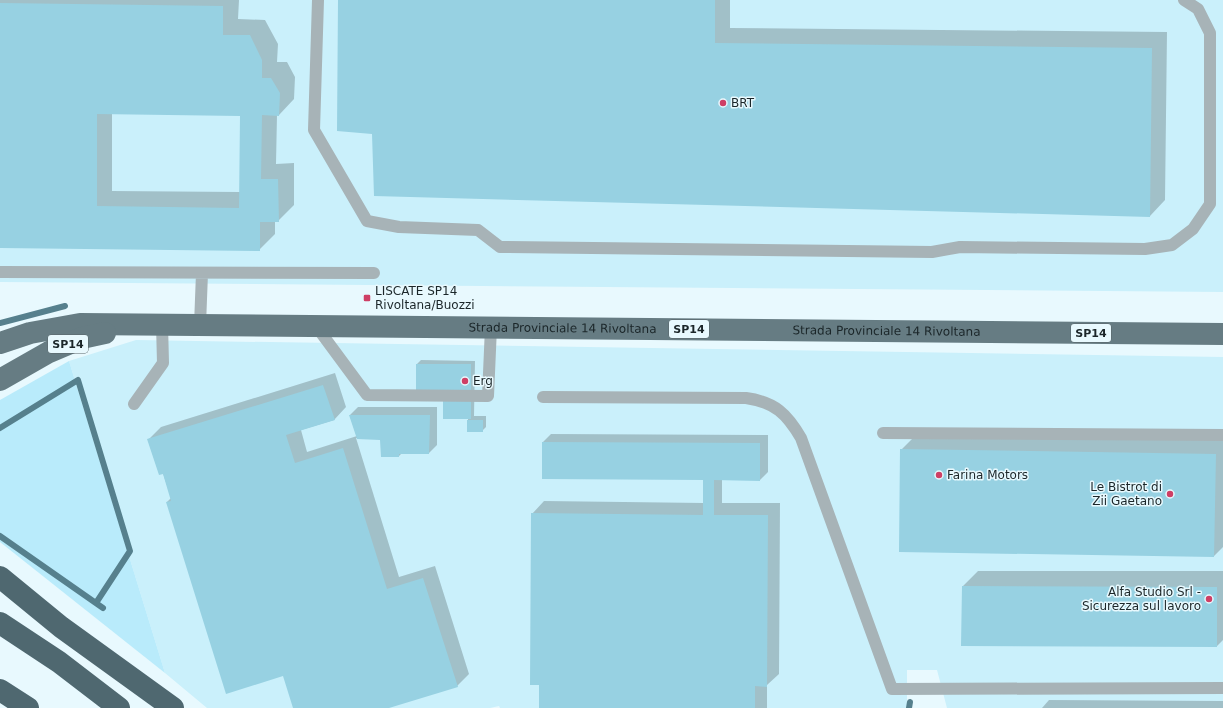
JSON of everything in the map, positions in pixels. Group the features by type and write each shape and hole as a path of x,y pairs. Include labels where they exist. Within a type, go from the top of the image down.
{"highway":[{"path":"0,577 61,627 174,708"},
{"path":"0,624 59,662 119,708"},
{"path":"0,690 28,708"}],"main road":[{"name":"Strada Provinciale 14 Rivoltana","path":"0,343 30,333 61,326 80,324 1223,334"},
{"name":"Strada Provinciale 14 Rivoltana","path":"0,380 49,352 82,338 152,324"}],"lane":[{"path":"318,0 314,130 367,221 399,227 478,230 500,247 932,252 960,247 1145,249 1172,245 1193,229 1210,204 1210,33 1198,9 1184,0"},
{"path":"0,272 374,274"},
{"path":"200,325 202,273"},
{"path":"134,404 163,363 152,324"},
{"path":"316,326 367,395 488,396 491,327"},
{"path":"543,397 746,398 767,402 783,413 802,438 892,689 1223,688"},
{"path":"883,432 1223,435"}],"shaded area":[{"path":"0,0 1223,0 1223,292 0,282"},
{"path":"136,340 1223,357 1223,708 947,708 937,670 907,670 907,708 500,708 499,706 490,708 207,708 165,673 69,361"},
{"path":"69,361 165,673 0,542 0,400"}],"building":[{"path":"338,0 715,0 715,43 1152,48 1150,217 374,196 372,134 337,131"},
{"path":"0,3 223,6 223,35 250,35 262,60 262,78 271,78 280,93 279,116 262,115 261,179 278,179 279,222 260,222 260,251 0,248","holes":["97,114 240,116 239,208 97,206"]},
{"path":"416,364 471,364 471,419 443,419 443,390 416,390"},
{"path":"323,385 335,420 286,435 295,463 343,448 387,589 423,578 458,687 389,708 293,708 283,676 226,694 166,502 171,501 163,474 159,475 147,439"},
{"path":"349,415 430,415 429,454 399,454 399,457 381,457 380,440 357,439"},
{"path":"467,420 483,420 483,432 467,432"},
{"path":"542,442 760,443 760,481 714,480 714,515 768,515 767,687 755,686 755,708 539,708 539,685 530,685 531,513 703,515 703,480 542,479"},
{"path":"900,449 1216,454 1214,557 899,552"},
{"path":"962,586 1217,587 1217,647 961,646"}],"waterway":[{"path":"0,323 65,306"},
{"path":"0,428 78,380 130,551 96,603"},
{"path":"0,536 103,608"},
{"path":"909,708 910,702"}],"place":[{"name":"BRT","path":"723,103"},
{"name":"LISCATE SP14 Rivoltana/Buozzi","path":"367,298"},
{"name":"Erg","path":"465,381"},
{"name":"Farina Motors","path":"939,475"},
{"name":"Le Bistrot di Zii Gaetano","path":"1170,494"},
{"name":"Alfa Studio Srl - Sicurezza sul lavoro","path":"1209,599"}]}
